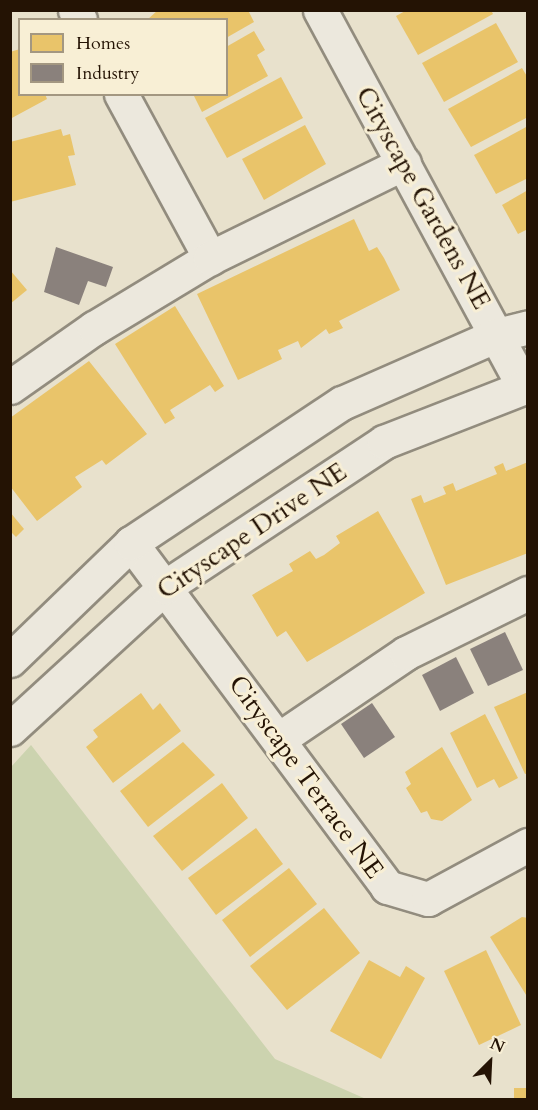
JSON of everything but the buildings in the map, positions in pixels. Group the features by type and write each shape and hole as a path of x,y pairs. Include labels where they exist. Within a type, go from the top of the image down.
{"street":[{"name":"Cityscape Gardens NE","path":"320,10 404,163 512,331 526,387"},
{"path":"122,96 210,258"},
{"path":"10,387 93,328 210,258 404,163"},
{"path":"10,660 131,543 342,403 512,331"},
{"name":"Cityscape Drive NE","path":"10,729 165,587 384,442 526,387"},
{"name":"Cityscape Terrace NE","path":"131,543 387,887 428,899 528,845"},
{"path":"279,740 406,653 528,593"}],"green space":[{"path":"31,745 275,1059 366,1099 11,1099 11,767"}]}
